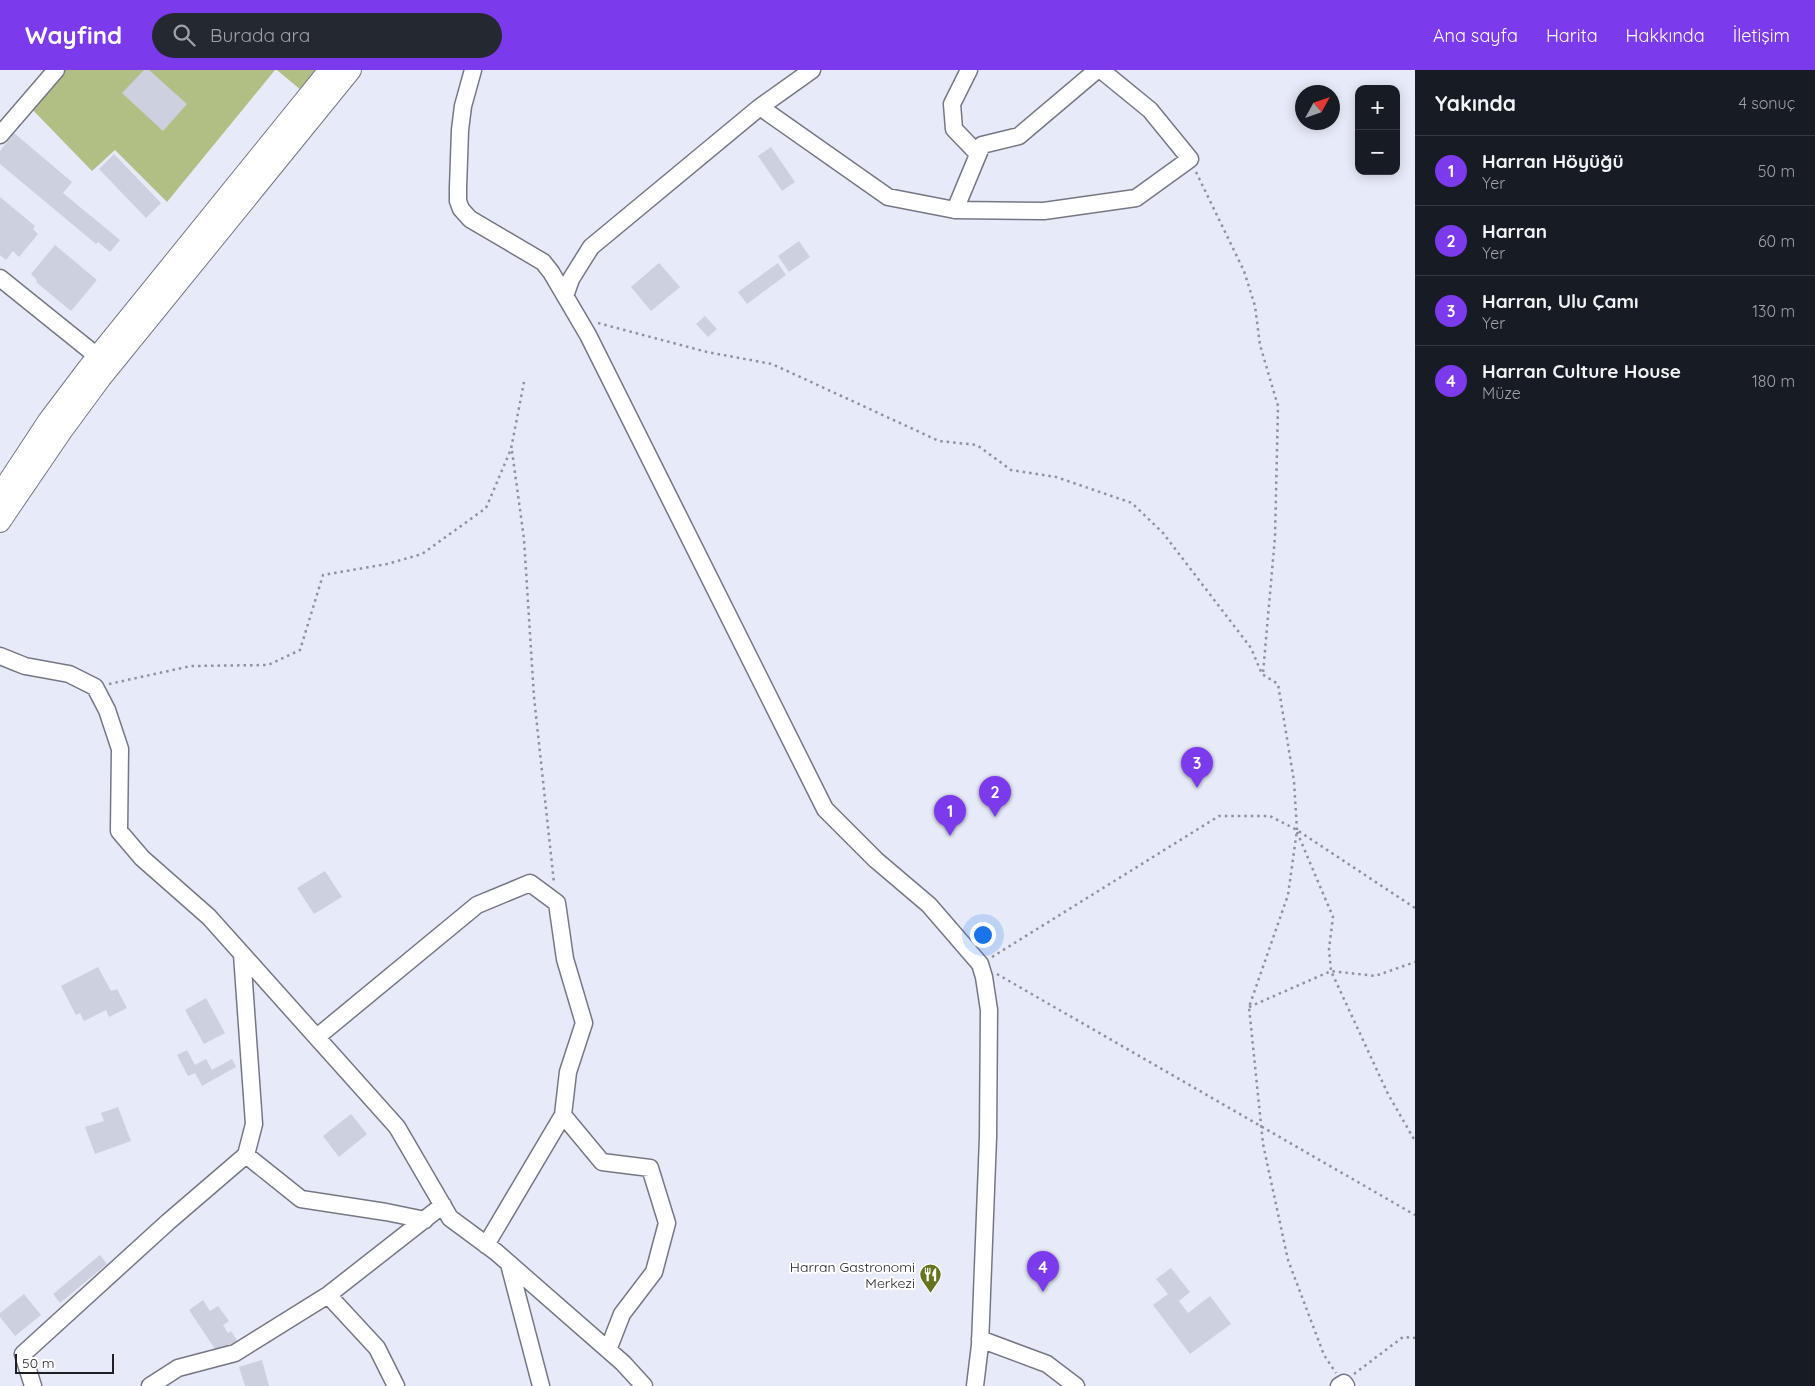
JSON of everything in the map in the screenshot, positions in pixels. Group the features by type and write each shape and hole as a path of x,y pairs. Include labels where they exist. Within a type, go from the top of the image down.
{"main road":[{"path":"0,494 48,422 97,356 330,70"},
{"path":"0,522 101,378 351,70"}],"street":[{"path":"0,135 56,70"},
{"path":"473,70 463,106 460,130 458,188 460,209 470,219 543,262 551,272 588,334 825,809 876,860 928,905 980,964 989,1010 988,1137 980,1339 975,1386"},
{"path":"565,296 571,279 591,247 760,107 812,70"},
{"path":"968,70 952,104 954,129 978,154"},
{"path":"955,210 982,145 1019,136 1097,70"},
{"path":"760,107 888,197 955,210 1044,211 1136,198 1190,159 1150,110 1101,70"},
{"path":"0,278 97,356"},
{"path":"0,656 25,666 69,674 95,687 107,710 120,749 119,831 142,858 209,917 396,1127 450,1218 509,1264 608,1350 644,1386"},
{"path":"317,1037 477,905 530,883 557,903 565,958 584,1022 568,1072 562,1115 486,1245"},
{"path":"33,1386 23,1354 168,1222 246,1155 254,1124 242,954"},
{"path":"562,1115 602,1162 650,1168 667,1224 654,1272 622,1314 608,1350"},
{"path":"246,1155 301,1199 425,1220"},
{"path":"150,1386 178,1368 235,1354 328,1295 443,1205"},
{"path":"509,1264 541,1386"},
{"path":"328,1295 377,1348 396,1386"},
{"path":"980,1339 1047,1364 1076,1386"}],"path":[{"path":"1190,159 1244,271 1255,306 1260,345 1278,406 1275,537 1262,674"},
{"path":"577,318 707,352 772,364 939,441 977,445 1011,470 1056,477 1132,503 1164,533 1251,648 1262,674 1278,684 1294,781 1297,830 1288,895 1249,1007 1263,1144 1288,1260 1324,1355 1343,1385 1403,1337 1415,1338"},
{"path":"95,687 191,666 268,665 300,650 323,575 387,564 422,554 486,508 511,450 524,382"},
{"path":"511,450 524,539 534,697 557,903"},
{"path":"1415,908 1297,830 1270,816 1219,816 980,964 1415,1215"},
{"path":"1297,830 1333,917 1328,949 1332,971 1388,1094 1415,1141"},
{"path":"1249,1007 1332,971 1375,976 1415,962"}],"green space":[{"path":"56,70 275,70 167,202 115,150 92,171 27,104"},
{"path":"277,70 329,70 308,96"}],"building":[{"path":"144,70 149,70 187,104 163,131 122,93"},
{"path":"14,133 72,182 63,193 120,240 110,252 98,242 96,244 0,164 0,151"},
{"path":"771,147 795,182 782,191 758,156"},
{"path":"114,154 161,203 146,218 99,169"},
{"path":"0,197 35,226 33,229 38,234 19,257 13,251 6,260 0,255"},
{"path":"799,241 810,257 789,272 778,256"},
{"path":"55,245 97,280 71,311 36,282 37,280 31,274"},
{"path":"659,263 680,287 651,311 631,287"},
{"path":"778,263 786,275 747,304 738,292"},
{"path":"705,316 717,329 708,337 696,324"},
{"path":"325,871 342,897 314,914 297,888"},
{"path":"98,967 111,991 117,989 127,1008 109,1017 106,1010 84,1021 80,1013 76,1015 61,986"},
{"path":"206,998 225,1033 204,1044 185,1010"},
{"path":"187,1050 195,1065 206,1059 212,1070 232,1059 236,1067 202,1086 195,1073 188,1076 177,1055"},
{"path":"118,1107 131,1141 95,1154 85,1127 104,1121 101,1113"},
{"path":"351,1114 367,1134 339,1157 323,1136"},
{"path":"100,1255 107,1264 60,1303 53,1294"},
{"path":"1171,1268 1190,1292 1179,1301 1188,1313 1210,1296 1231,1324 1190,1354 1153,1305 1168,1294 1156,1279"},
{"path":"24,1294 41,1315 15,1336 0,1317 0,1313"},
{"path":"203,1300 210,1311 218,1306 229,1321 223,1325 228,1333 231,1331 238,1342 219,1355 189,1310"},
{"path":"262,1360 269,1386 245,1386 239,1367"}],"place":[{"name":"Harran, Ulu Çamı","path":"1197,788"},
{"name":"Harran","path":"995,817"},
{"name":"Harran Höyüğü","path":"950,836"},
{"name":"Harran Culture House","path":"1043,1292"},
{"name":"Harran Gastronomi Merkezi","path":"931,1294"}]}
